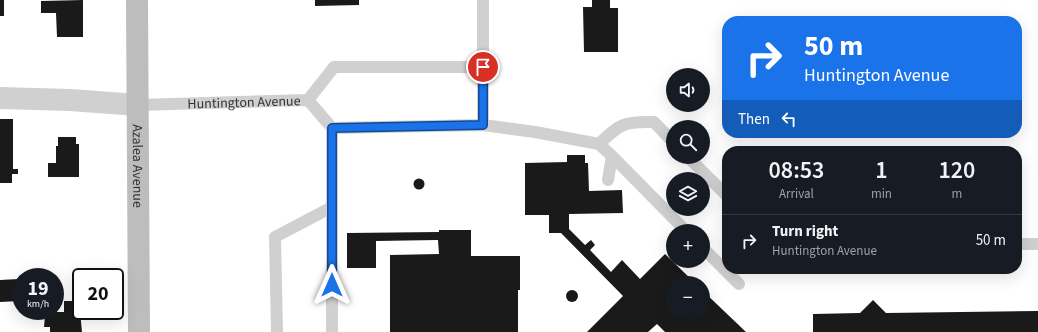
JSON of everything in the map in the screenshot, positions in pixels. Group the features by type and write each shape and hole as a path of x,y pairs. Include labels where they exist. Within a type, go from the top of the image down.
{"main road":[{"name":"Azalea Avenue","path":"137,0 139,332"}],"street":[{"name":"Huntington Avenue","path":"0,98 70,100 138,105"}],"lane":[{"path":"483,0 483,125"},
{"path":"308,100 334,67 483,67"},
{"name":"Huntington Avenue","path":"138,105 308,100 332,128"},
{"path":"599,144 619,126 635,121 654,122 666,135"},
{"path":"332,332 332,128 483,125 535,132 599,144 679,224"},
{"path":"608,180 612,156"},
{"path":"695,164 722,191"},
{"path":"277,332 275,237 332,207"},
{"path":"1022,244 1038,244"},
{"path":"710,255 722,267"},
{"path":"729,274 739,284"}],"building":[{"path":"0,0 4,0 4,16 0,16"},
{"path":"83,0 83,37 57,37 56,13 41,13 41,1"},
{"path":"315,0 359,0 359,5 315,6"},
{"path":"592,0 610,0 610,8 618,8 618,52 584,52 583,7 592,7"},
{"path":"0,119 13,119 13,169 18,169 18,174 12,174 12,183 0,183"},
{"path":"58,137 76,137 76,144 79,144 79,177 48,177 48,163 56,163 56,146 58,146"},
{"path":"567,155 585,155 585,163 588,163 589,191 622,190 623,213 569,214 569,229 585,245 591,240 595,245 590,250 611,272 622,260 640,279 665,254 666,268 679,268 688,276 666,276 666,320 710,320 710,298 746,332 665,332 657,324 648,332 587,332 623,296 561,233 549,233 549,215 525,215 525,163 567,162"},
{"path":"417,179 421,179 423,180 423,188 417,189 414,186 414,182"},
{"path":"439,230 471,230 471,256 520,256 518,332 390,332 390,255 439,254 438,240 376,241 376,268 347,268 347,233 439,232"},
{"path":"12,279 12,301 0,302 0,280"},
{"path":"570,290 574,290 578,296 574,302 570,302 566,298 566,294"},
{"path":"873,300 886,313 1038,311 1038,332 813,332 813,314 860,313"},
{"path":"64,301 72,301 72,320 81,320 82,332 50,332 50,327 44,327 45,320 64,320"}],"route":[{"path":"332,285 332,128 483,125 483,67"}]}
